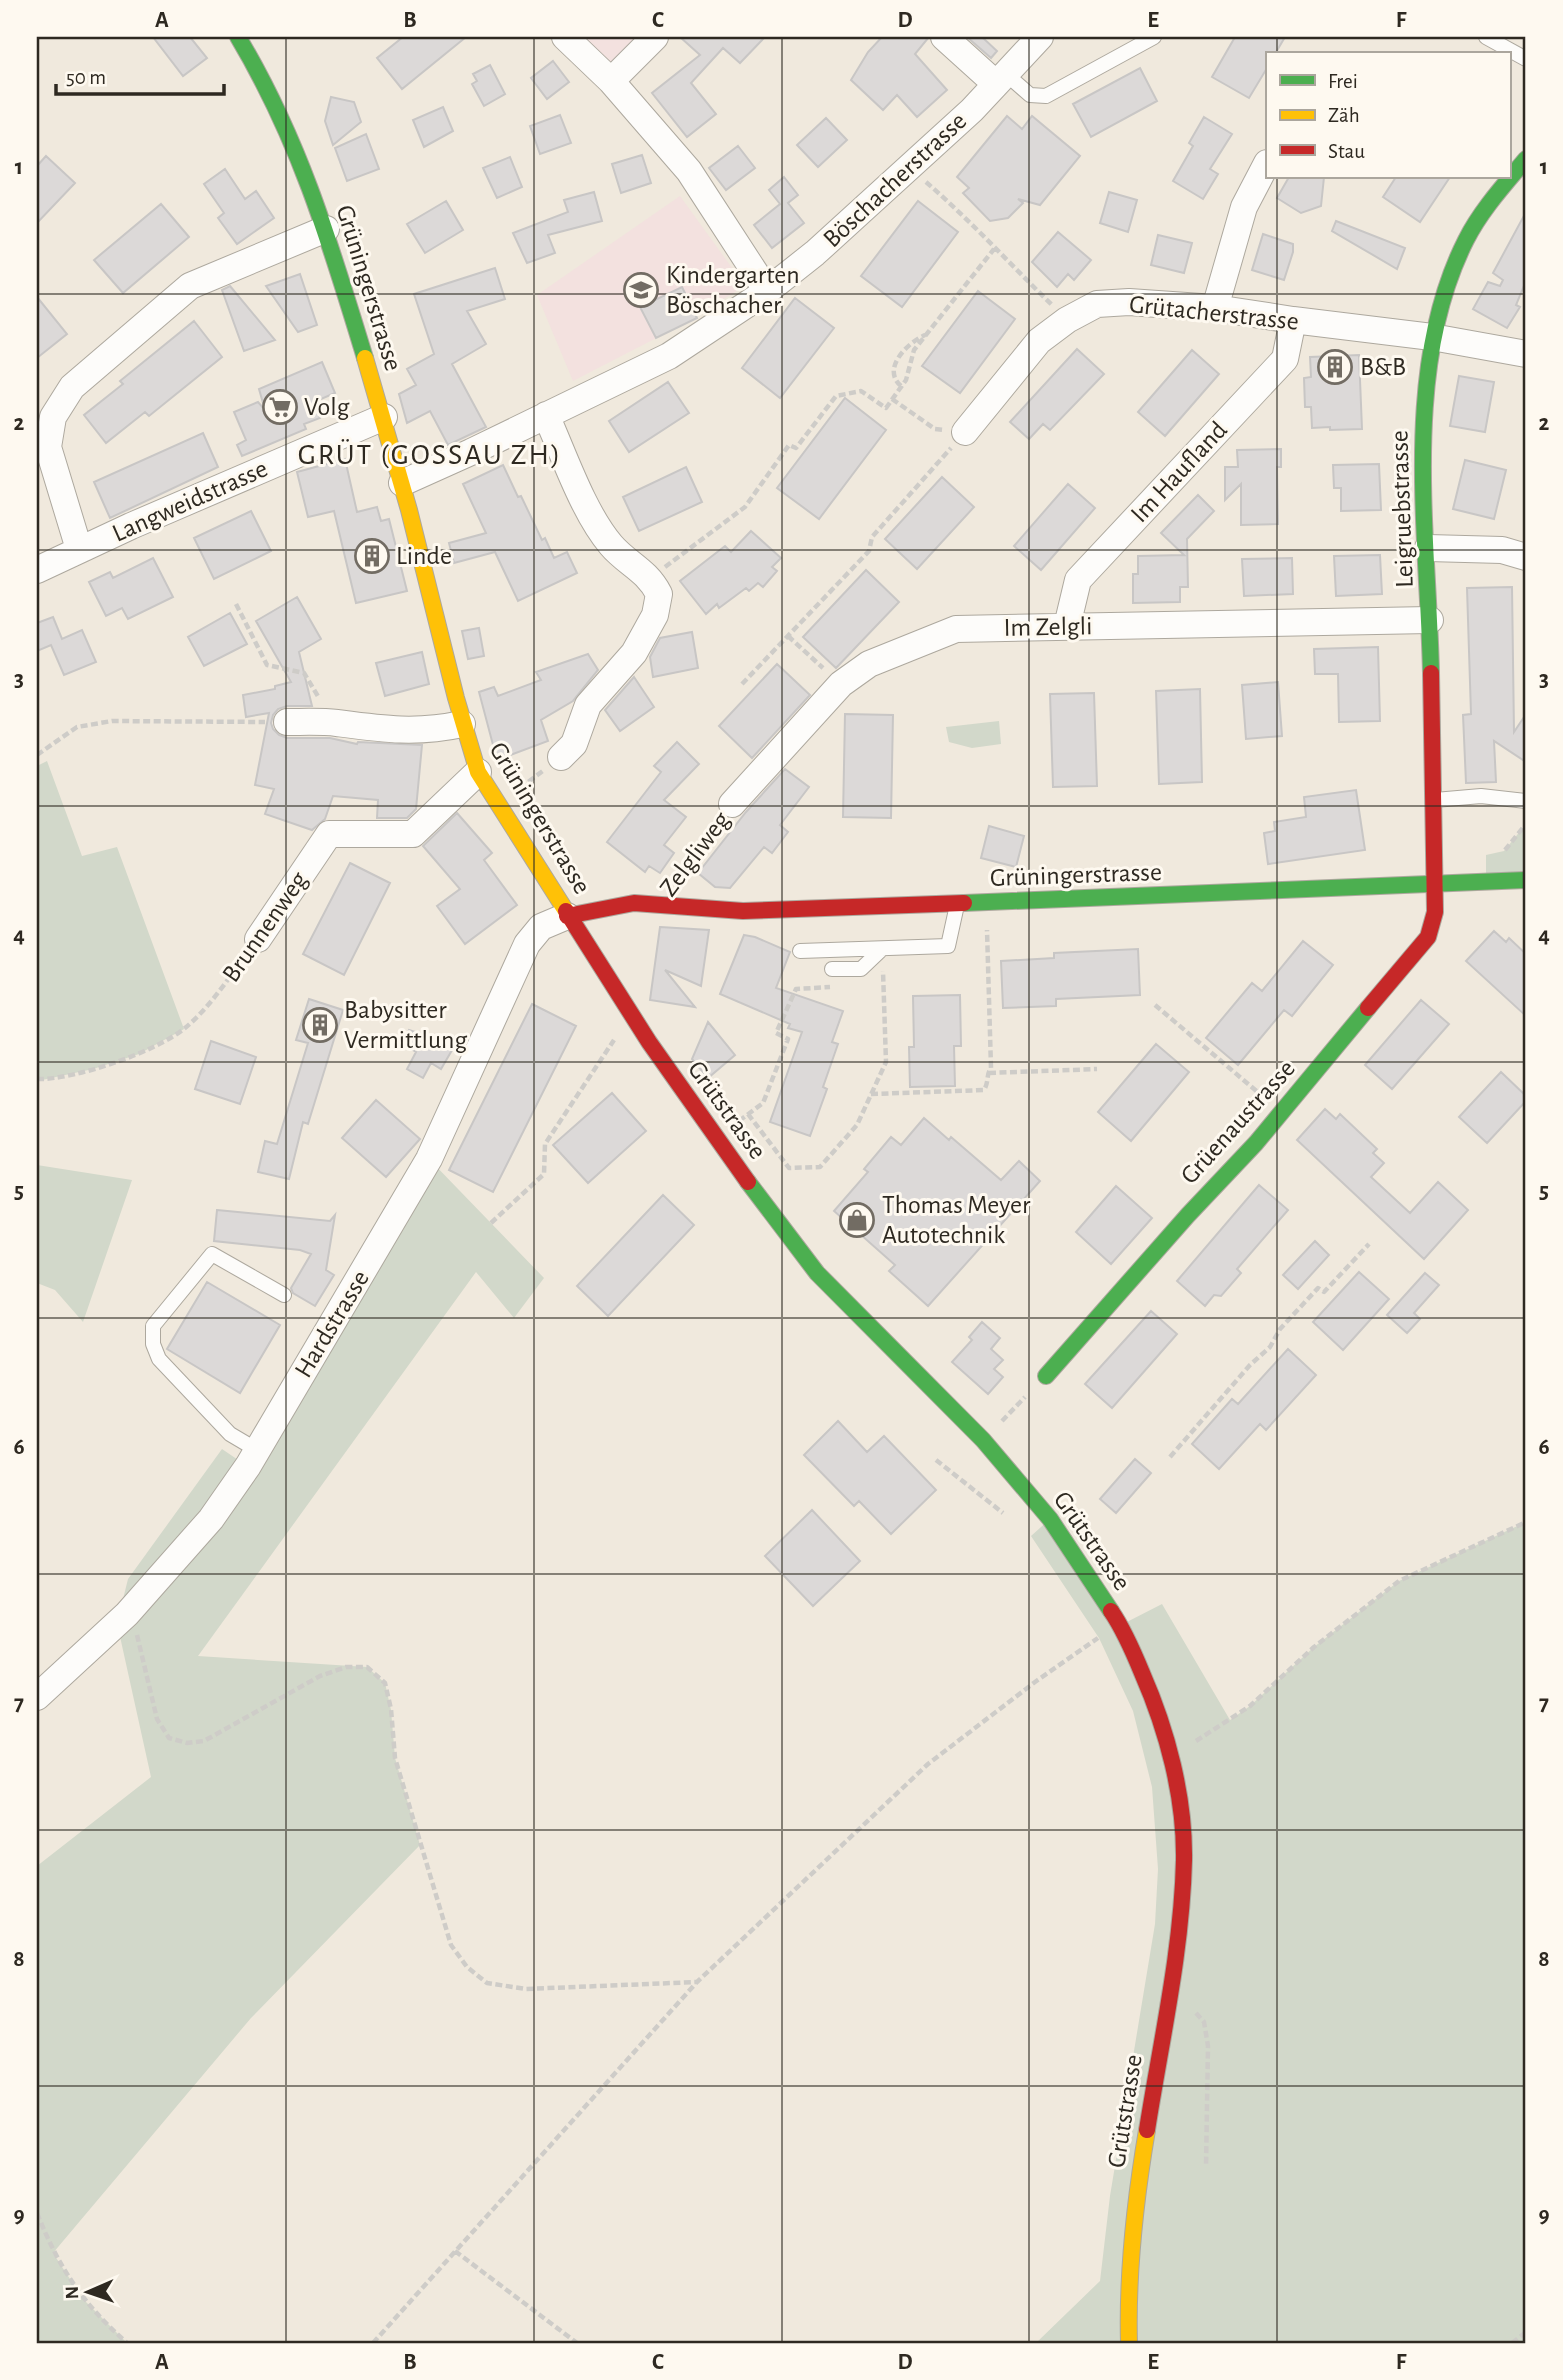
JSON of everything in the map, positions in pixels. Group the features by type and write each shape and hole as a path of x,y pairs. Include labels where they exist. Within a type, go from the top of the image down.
{"main road":[{"name":"Grüningerstrasse","path":"238,37 256,65 290,131 315,193 384,417 462,724 478,772 567,916 634,903 743,911 1526,880"},
{"name":"Leigruebstrasse","path":"1510,177 1526,159"},
{"name":"Leigruebstrasse","path":"1435,884 1423,401 1432,337 1450,277 1466,241 1494,195 1509,178"},
{"name":"Grüenaustrasse","path":"1046,1376 1282,1112 1428,937 1435,912 1435,884"},
{"name":"Grütstrasse","path":"567,916 716,1139 817,1273 983,1440 1050,1519 1121,1625 1156,1704 1180,1801 1184,1857 1180,1924 1135,2202 1128,2301 1129,2343"}],"street":[{"path":"565,37 611,81 689,171 768,291"},
{"path":"611,81 655,37"},
{"path":"944,37 1001,79"},
{"name":"Böschacherstrasse","path":"402,483 669,356 768,291 815,253 909,167 1001,79 1040,37"},
{"path":"1215,308 1244,207 1266,165"},
{"path":"79,550 48,447 53,417 72,387 190,286 326,229"},
{"name":"Grütacherstrasse","path":"965,432 1039,341 1067,320 1097,304 1129,302 1215,308 1432,337 1526,354"},
{"name":"Im Haufland","path":"1067,626 1077,580 1285,359 1293,320"},
{"path":"546,415 594,520 612,546 651,578 659,594 655,615 634,653 588,705 574,744 561,757"},
{"name":"Langweidstrasse","path":"37,570 384,417"},
{"path":"1428,548 1502,550 1526,557"},
{"name":"Im Zelgli","path":"732,804 841,684 869,664 957,629 1430,620"},
{"path":"287,722 335,722 396,731 441,729 462,724"},
{"name":"Brunnenweg","path":"258,939 330,834 413,834 478,772"},
{"name":"Hardstrasse","path":"37,1697 127,1614 211,1519 257,1450 429,1159 527,944 541,927 567,916"}],"lane":[{"path":"1001,79 1030,95 1046,96 1154,37"},
{"path":"1486,37 1526,59"},
{"path":"1434,800 1481,796 1526,801"},
{"path":"800,951 948,946 957,904"},
{"path":"832,970 860,969 882,949"},
{"path":"257,1450 230,1433 159,1359 153,1343 153,1326 212,1254 284,1295"}],"path":[{"path":"909,167 962,213 994,249 1067,320"},
{"path":"651,578 745,507 789,444 796,448 836,396 861,391 886,408 906,380 914,350 994,249"},
{"path":"901,386 894,380 894,366 909,345 926,335"},
{"path":"892,399 935,429"},
{"path":"742,684 869,551 872,537 965,432"},
{"path":"236,604 267,665 304,673 335,722"},
{"path":"788,636 841,684"},
{"path":"37,755 77,727 112,721 287,722"},
{"path":"498,804 561,757"},
{"name":"Zelgliweg","path":"658,905 732,804"},
{"path":"871,1094 984,1090 991,1068 987,925"},
{"name":"Brunnenweg","path":"37,1079 93,1069 139,1054 184,1029 219,991 258,939"},
{"path":"748,1114 789,1168 820,1167 857,1125 886,1062 882,949"},
{"path":"871,985 883,984"},
{"path":"716,1139 763,1103 788,1038 776,1033 796,989 834,987"},
{"path":"1155,1005 1282,1112"},
{"path":"491,1223 544,1174 545,1144 617,1036 624,1047"},
{"path":"988,1073 1097,1069"},
{"path":"1170,1457 1250,1365 1270,1347 1280,1329 1318,1288 1324,1292 1369,1244"},
{"path":"983,1440 1046,1376"},
{"path":"936,1460 1013,1519 1006,1507"},
{"path":"1171,1757 1250,1706 1314,1647 1399,1581 1526,1521"},
{"path":"127,1614 136,1632 157,1719 169,1738 187,1743 204,1741 320,1676 346,1667 367,1667 385,1683 391,1709 395,1758 451,1945 467,1967 487,1983 526,1989 698,1982"},
{"path":"1092,1626 1105,1650"},
{"path":"373,2343 698,1982 928,1764 1035,1682 1099,1638"},
{"path":"1169,1990 1186,2001 1204,2022 1208,2046 1206,2167"},
{"path":"37,2213 53,2253 83,2299 127,2343"},
{"path":"455,2252 577,2343"},
{"path":"1512,2343 1526,2332"}],"shaded area":[{"path":"565,37 655,37 611,81"},
{"name":"Kindergarten Böschacher","path":"680,196 745,286 672,330 573,381 537,295"},
{"path":"999,721 1001,744 972,748 949,742 946,727"},
{"path":"47,761 82,856 117,847 184,1029 139,1054 93,1069 42,1080 37,1079 37,766"},
{"path":"1526,824 1526,880 1486,881 1486,855 1504,851"},
{"path":"429,1159 544,1278 514,1318 476,1272 198,1656 367,1667 385,1683 391,1710 395,1758 420,1845 251,2018 53,2253 83,2299 127,2343 37,2343 37,1866 151,1777 117,1623 128,1579 222,1449 247,1466"},
{"path":"37,1165 132,1180 83,1322 55,1290 37,1283"},
{"path":"1050,1519 1121,1625 1162,1604 1230,1720 1250,1706 1314,1647 1399,1581 1526,1522 1526,2343 1036,2343 1100,2281 1110,2196 1155,1924 1158,1869 1152,1787 1133,1711 1099,1638 1031,1536"}],"building":[{"path":"153,37 190,37 207,58 183,76"},
{"path":"403,37 466,37 402,89 377,58"},
{"path":"680,37 765,37 740,63 723,48 691,83 716,114 687,137 652,93 700,55"},
{"path":"882,37 929,37 915,54 947,90 917,117 897,95 883,110 851,80 868,52"},
{"path":"967,37 982,37 997,51 991,58"},
{"path":"1235,37 1285,37 1276,52 1266,52 1266,70 1249,98 1212,77"},
{"path":"553,61 569,82 547,99 531,78"},
{"path":"490,65 505,94 484,106 472,84 477,81 473,74"},
{"path":"1140,68 1157,101 1091,137 1073,104"},
{"path":"331,97 354,102 361,122 333,145 325,121"},
{"path":"443,107 453,131 424,147 413,120"},
{"path":"560,115 571,143 540,154 530,126"},
{"path":"1007,116 1022,129 1032,116 1080,156 1040,205 1018,199 1023,203 1008,218 990,221 963,193 969,188 957,177"},
{"path":"1204,117 1232,134 1210,169 1218,174 1203,199 1173,181 1193,146 1189,143"},
{"path":"826,118 847,140 818,167 797,145"},
{"path":"366,134 379,169 347,181 335,148"},
{"path":"738,146 755,168 726,190 709,168"},
{"path":"642,155 651,183 621,193 612,164"},
{"path":"46,156 75,183 37,223 37,166"},
{"path":"510,157 522,187 497,198 483,168"},
{"path":"225,169 245,199 256,191 274,218 237,244 218,218 224,213 204,184"},
{"path":"784,177 798,195 788,203 804,223 772,248 754,225 780,204 769,190"},
{"path":"1288,178 1324,178 1321,206 1301,213 1277,198"},
{"path":"1395,178 1449,178 1420,222 1383,197"},
{"path":"594,192 602,221 548,235 555,253 527,263 513,233 568,212 564,200"},
{"path":"1109,192 1137,200 1128,232 1100,223"},
{"path":"446,201 463,230 425,253 407,224"},
{"path":"918,201 958,232 902,307 861,276"},
{"path":"161,204 189,237 123,293 94,260"},
{"path":"1526,212 1526,281 1516,305 1520,307 1507,328 1473,309 1488,282 1500,286 1503,280 1493,273"},
{"path":"1336,221 1405,248 1397,269 1332,231"},
{"path":"1058,232 1091,260 1074,280 1068,274 1057,287 1032,262"},
{"path":"1263,234 1293,244 1284,280 1252,270"},
{"path":"1158,235 1192,243 1184,273 1151,265"},
{"path":"495,268 505,299 467,311 486,344 452,364 486,427 448,445 430,411 407,423 399,394 416,385 407,369 434,354 414,294"},
{"path":"300,274 317,325 298,332 266,286"},
{"path":"230,286 275,340 244,351 222,290"},
{"path":"682,287 697,318 656,338 640,307"},
{"path":"978,291 1015,319 960,393 922,366"},
{"path":"37,297 67,334 37,358"},
{"path":"795,298 834,328 780,398 742,368"},
{"path":"194,321 222,357 149,416 145,412 106,443 84,415 123,384 120,381"},
{"path":"1077,349 1104,374 1050,430 1043,424 1029,439 1010,422"},
{"path":"1192,350 1219,374 1165,436 1138,412"},
{"path":"1359,355 1362,429 1312,428 1311,407 1305,407 1304,378 1311,377 1310,357"},
{"name":"Volg","path":"322,362 335,393 314,402 320,418 304,424 306,429 242,456 237,445 246,440 234,412 258,402 265,410 259,389"},
{"path":"1459,376 1494,382 1485,432 1450,426"},
{"path":"668,382 689,413 629,452 609,421"},
{"path":"845,398 886,430 819,519 777,488"},
{"path":"203,433 218,467 110,518 94,482"},
{"path":"1281,449 1281,467 1277,467 1278,524 1241,525 1241,484 1225,500 1225,467 1238,467 1237,450"},
{"name":"Linde","path":"345,459 357,512 377,507 381,521 389,519 407,591 356,603 334,511 308,517 297,472"},
{"path":"1465,460 1506,470 1494,519 1453,509"},
{"path":"1379,464 1381,510 1341,511 1341,488 1334,488 1333,465"},
{"path":"503,465 518,497 521,496 542,540 545,538 554,558 567,552 577,573 518,601 495,552 454,563 449,543 486,533 463,484"},
{"path":"686,467 702,502 639,531 623,497"},
{"path":"942,477 974,507 917,569 885,539"},
{"path":"1068,484 1095,508 1041,570 1014,546"},
{"path":"1198,495 1214,511 1187,539 1188,587 1180,587 1180,602 1133,603 1133,574 1138,574 1138,556 1184,555 1161,533"},
{"path":"251,511 271,551 214,579 194,538"},
{"path":"751,531 781,558 772,567 777,571 763,587 758,583 749,591 746,588 719,608 717,604 706,614 680,581 725,546 731,552"},
{"path":"1380,555 1382,594 1336,596 1334,556"},
{"path":"153,558 173,597 128,619 122,608 106,616 89,582 110,572 113,578"},
{"path":"1292,558 1293,594 1244,596 1242,559"},
{"path":"866,570 899,602 836,668 803,637"},
{"path":"1512,587 1514,732 1526,714 1526,762 1494,741 1496,782 1466,783 1463,715 1471,714 1467,588"},
{"path":"297,597 321,639 299,652 312,706 287,706 278,709 271,723 273,729 287,738 330,738 357,744 422,745 416,809 407,818 377,818 378,800 333,796 325,819 312,830 265,814 274,789 255,785 269,713 246,717 243,695 275,689 275,686 291,682 256,621"},
{"path":"230,613 247,644 204,666 188,637"},
{"path":"53,617 62,639 82,630 96,662 64,675 51,645 37,651 37,623"},
{"path":"479,628 484,656 468,659 462,631"},
{"path":"692,632 698,668 653,677 650,657 660,638"},
{"path":"1378,647 1380,721 1339,722 1338,674 1315,674 1314,649"},
{"path":"422,652 429,684 385,696 376,663"},
{"path":"588,654 598,670 573,701 541,720 548,741 497,760 479,692 494,687 498,696 541,680 536,672"},
{"path":"777,664 810,695 752,758 719,726"},
{"path":"634,677 654,707 620,731 605,710"},
{"path":"1278,682 1282,736 1246,739 1242,685"},
{"path":"1200,689 1202,782 1159,784 1156,691"},
{"path":"1094,693 1097,786 1053,787 1050,694"},
{"path":"845,714 893,715 891,818 843,817"},
{"path":"677,742 699,764 664,800 686,817 664,845 674,853 660,873 649,866 645,872 607,842 661,772 654,766"},
{"path":"785,769 809,787 780,825 788,832 772,853 764,847 730,888 715,887 698,873 746,812"},
{"path":"1356,790 1365,850 1268,864 1264,833 1275,831 1274,822 1306,817 1304,797"},
{"path":"457,813 492,853 484,860 517,905 465,944 437,906 460,889 423,846"},
{"path":"989,826 1024,836 1016,867 981,858"},
{"path":"350,863 390,883 344,975 303,954"},
{"path":"660,927 709,930 701,986 665,970 695,1007 650,1000"},
{"path":"1494,931 1506,942 1509,938 1526,954 1526,1016 1466,961"},
{"path":"744,935 790,952 776,988 843,1011 832,1042 838,1044 823,1087 827,1089 810,1136 770,1122 802,1032 788,1028 790,1024 720,994"},
{"path":"1303,941 1333,965 1292,1016 1284,1010 1238,1065 1206,1038 1252,983 1262,991"},
{"path":"1138,949 1140,995 1056,999 1056,1006 1003,1008 1001,961 1054,958 1054,953"},
{"path":"960,995 961,1046 954,1046 955,1086 910,1087 909,1047 914,1047 913,996"},
{"path":"309,999 343,1010 308,1124 303,1122 289,1179 258,1172 265,1141 277,1144 308,1043 296,1040"},
{"path":"1421,1000 1449,1024 1392,1089 1365,1065"},
{"path":"532,1004 576,1026 493,1192 449,1170"},
{"path":"708,1022 735,1055 708,1078 692,1059"},
{"path":"409,1030 455,1045 441,1069 431,1063 423,1078 407,1069 416,1052 401,1043"},
{"path":"211,1041 256,1057 240,1104 195,1089"},
{"path":"1156,1044 1189,1072 1131,1141 1098,1112"},
{"path":"1501,1072 1526,1096 1526,1101 1487,1143 1459,1117"},
{"path":"612,1093 646,1131 588,1183 553,1145"},
{"path":"376,1100 420,1139 386,1177 342,1138"},
{"path":"1325,1109 1336,1119 1340,1114 1377,1149 1373,1153 1384,1163 1371,1177 1410,1213 1438,1182 1468,1210 1424,1259 1297,1140"},
{"path":"924,1118 949,1140 951,1137 1001,1180 1019,1161 1040,1181 928,1306 889,1271 895,1265 834,1211 868,1172 864,1169 891,1137 901,1145"},
{"path":"1259,1185 1288,1210 1237,1269 1241,1273 1221,1296 1214,1295 1205,1306 1177,1281"},
{"path":"1116,1186 1152,1218 1111,1264 1076,1232"},
{"path":"663,1195 694,1225 608,1316 577,1286"},
{"path":"217,1210 330,1221 335,1215 326,1270 334,1275 315,1306 293,1293 291,1288 311,1254 300,1250 214,1241"},
{"path":"1315,1241 1329,1255 1298,1289 1283,1275"},
{"path":"1359,1272 1389,1299 1343,1350 1313,1322"},
{"path":"1425,1273 1439,1285 1414,1313 1420,1319 1407,1333 1387,1315"},
{"path":"207,1282 280,1325 240,1393 167,1349"},
{"path":"1151,1311 1177,1334 1112,1408 1085,1384"},
{"path":"982,1322 1000,1338 991,1349 1003,1360 994,1369 1003,1377 988,1394 952,1362 972,1340 969,1337"},
{"path":"1288,1349 1316,1375 1266,1430 1260,1424 1219,1469 1192,1444 1232,1399 1238,1404"},
{"path":"838,1421 867,1452 884,1436 936,1490 891,1534 859,1501 854,1506 804,1455"},
{"path":"1135,1459 1151,1473 1116,1513 1100,1499"},
{"path":"812,1510 860,1561 813,1606 765,1556"}],"traffic: fast":[{"path":"238,37 279,115 312,193 365,358"},
{"path":"1431,673 1423,452 1433,342 1446,290 1466,240 1486,208 1526,159"},
{"path":"964,903 1526,880"},
{"path":"1046,1376 1188,1215 1256,1143 1368,1008"},
{"path":"748,1182 817,1273 983,1440 1050,1519 1111,1611"}],"traffic: slow":[{"path":"365,358 409,510 456,698 478,772 566,911"},
{"path":"1129,2343 1133,2236 1147,2130"}],"traffic: jam":[{"path":"1368,1008 1428,937 1435,912 1431,673"},
{"path":"567,916 634,903 743,911 964,903"},
{"path":"566,911 649,1042 748,1182"},
{"path":"1111,1611 1132,1649 1167,1741 1178,1788 1184,1836 1179,1928 1147,2130"}],"place":[{"name":"Kindergarten Böschacher","path":"641,290"},
{"name":"B&B","path":"1335,367"},
{"name":"Volg","path":"280,407"},
{"name":"Linde","path":"372,556"},
{"name":"Babysitter Vermittlung","path":"320,1025"},
{"name":"Thomas Meyer Autotechnik","path":"857,1220"}],"district":[{"name":"GRÜT (GOSSAU ZH)","path":"430,455"}]}
